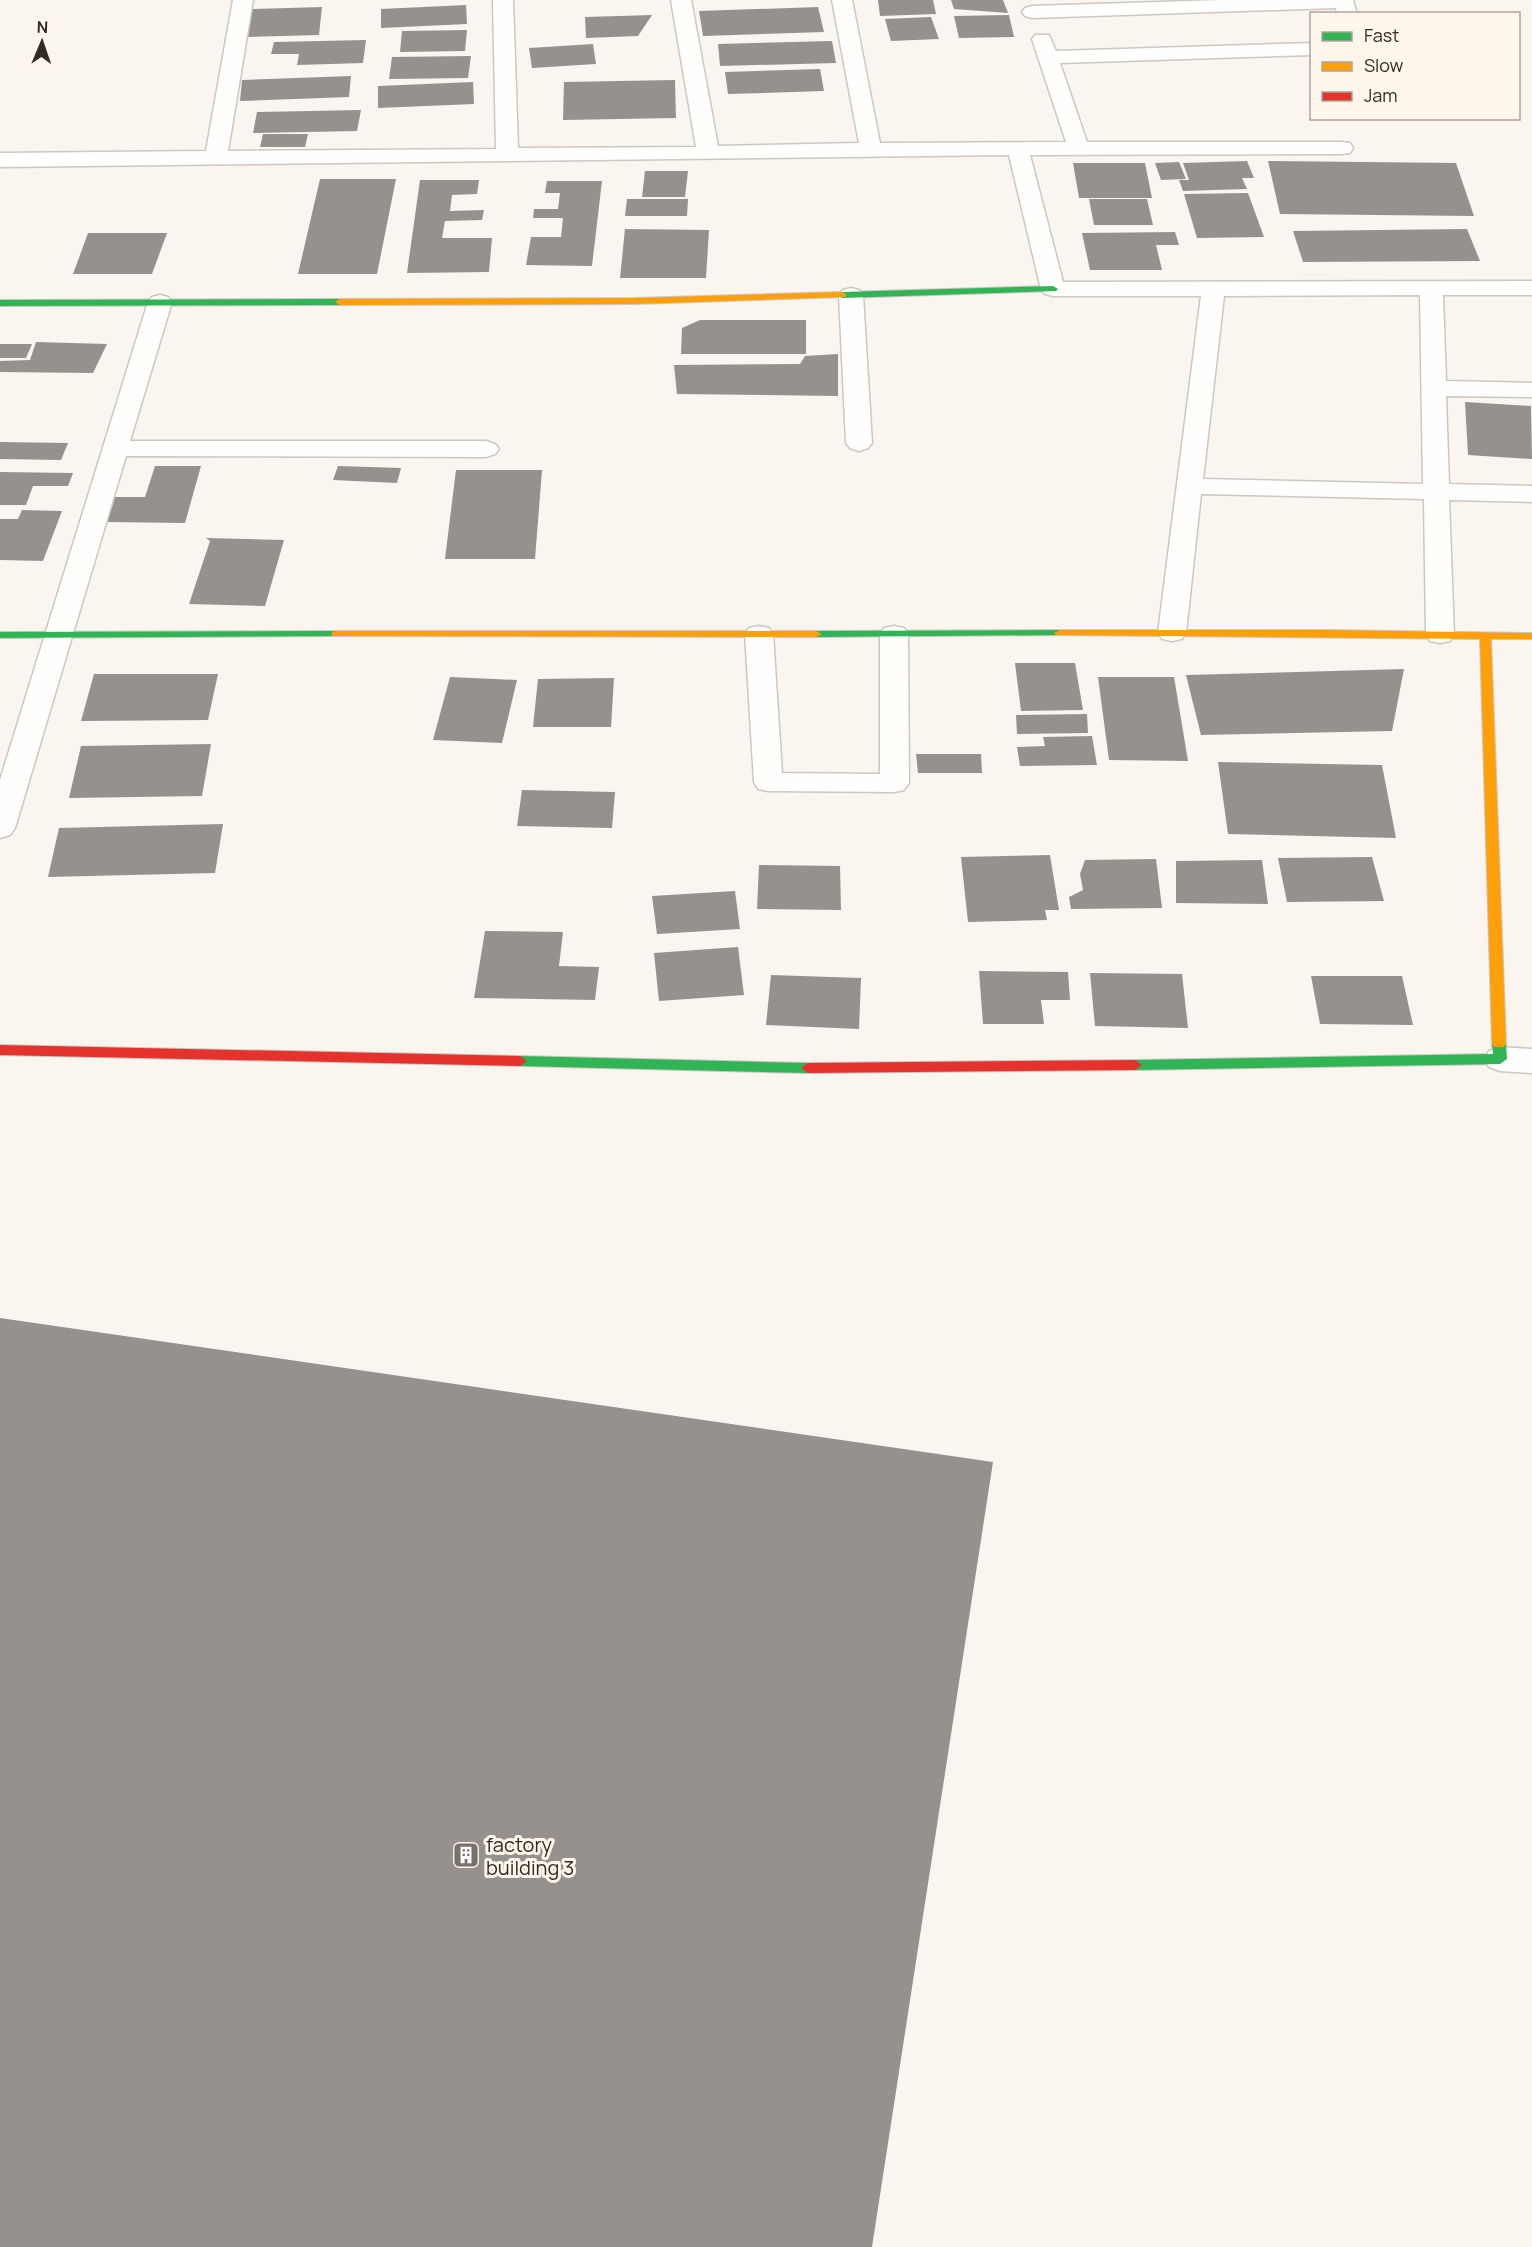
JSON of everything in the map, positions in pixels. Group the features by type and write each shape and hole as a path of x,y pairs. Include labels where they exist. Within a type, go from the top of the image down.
{"street":[{"path":"216,159 243,0"},
{"path":"503,0 507,155"},
{"path":"681,0 708,153"},
{"path":"842,0 872,148"},
{"path":"1079,149 1030,6 1344,2 1346,12"},
{"path":"1048,57 1310,49"},
{"path":"0,160 708,153 872,148 1342,148"},
{"path":"1018,148 1053,289"},
{"path":"0,303 634,301 1053,289 1532,288"},
{"path":"1172,633 1213,289"},
{"path":"1431,289 1440,635"},
{"path":"851,295 859,443"},
{"path":"0,828 160,302"},
{"path":"1433,387 1532,390"},
{"path":"116,448 486,448"},
{"path":"1189,486 1532,494"},
{"path":"0,635 1172,633 1532,636"},
{"path":"759,634 768,782 894,783 894,634"},
{"path":"1485,635 1500,1059"},
{"path":"0,1050 862,1069 1500,1059 1532,1061"}],"building":[{"path":"878,0 933,0 936,14 880,16"},
{"path":"951,0 1003,0 1008,13 954,9"},
{"path":"466,5 467,24 381,28 381,9"},
{"path":"322,7 319,35 248,37 252,9"},
{"path":"818,7 824,32 703,36 699,11"},
{"path":"652,15 638,36 586,38 585,17"},
{"path":"1009,15 1014,37 959,38 954,16"},
{"path":"931,17 939,39 891,41 885,19"},
{"path":"467,30 465,51 400,52 402,31"},
{"path":"366,40 363,63 297,65 299,54 271,54 274,42"},
{"path":"832,41 836,63 720,66 718,44"},
{"path":"593,44 596,64 532,68 529,48"},
{"path":"471,56 468,78 389,79 392,57"},
{"path":"820,69 824,91 728,94 725,72"},
{"path":"351,76 349,97 240,101 242,80"},
{"path":"675,80 676,118 563,120 564,82"},
{"path":"473,82 474,104 378,108 378,86"},
{"path":"361,110 357,131 253,133 257,112"},
{"path":"263,134 308,134 305,147 260,147"},
{"path":"1247,161 1254,178 1242,178 1247,189 1183,191 1179,180 1189,180 1183,163"},
{"path":"1268,161 1456,163 1474,216 1280,214"},
{"path":"1179,162 1186,179 1161,180 1155,163"},
{"path":"1073,163 1145,163 1152,198 1079,198"},
{"path":"645,171 688,171 685,197 642,197"},
{"path":"320,179 396,179 377,274 298,274"},
{"path":"420,180 479,180 477,194 452,195 450,211 484,210 482,220 445,221 442,238 492,238 489,272 407,273"},
{"path":"547,181 602,181 592,266 526,265 531,237 561,237 563,218 533,218 534,209 558,209 560,193 545,193"},
{"path":"1248,193 1264,237 1197,238 1184,194"},
{"path":"627,199 688,199 687,216 625,216"},
{"path":"1089,199 1147,199 1153,225 1094,225"},
{"path":"625,229 709,230 706,278 620,278"},
{"path":"1467,229 1480,261 1303,262 1293,231"},
{"path":"1175,232 1179,245 1156,245 1162,270 1090,270 1082,233"},
{"path":"88,233 167,233 152,274 73,274"},
{"path":"700,320 806,320 806,354 681,354 682,328"},
{"path":"36,342 107,344 93,373 0,372 0,361 30,360"},
{"path":"0,344 32,344 26,358 0,358"},
{"path":"838,354 838,396 677,394 674,365 800,364 805,356"},
{"path":"1465,402 1531,406 1532,459 1468,455"},
{"path":"0,442 68,443 61,460 0,459"},
{"path":"155,466 201,466 185,523 106,522 115,497 145,497"},
{"path":"338,466 401,468 397,483 333,480"},
{"path":"456,470 542,470 535,559 445,559"},
{"path":"0,472 73,473 68,486 33,486 26,505 0,505"},
{"path":"22,510 62,511 43,561 0,560 0,519 18,519"},
{"path":"206,538 284,540 265,606 189,604 210,541"},
{"path":"1015,663 1075,663 1083,710 1021,711"},
{"path":"1404,669 1392,731 1201,735 1186,675"},
{"path":"94,674 218,674 208,720 81,721"},
{"path":"450,677 517,680 502,743 433,740"},
{"path":"1098,677 1174,677 1188,761 1109,760"},
{"path":"614,678 611,727 533,727 538,679"},
{"path":"1087,714 1088,733 1017,734 1016,715"},
{"path":"1092,736 1097,765 1020,766 1017,747 1045,746 1043,737"},
{"path":"211,744 202,796 69,798 81,746"},
{"path":"916,754 981,754 982,773 918,773"},
{"path":"1218,762 1382,765 1396,838 1228,834"},
{"path":"522,790 615,792 612,828 517,826"},
{"path":"223,824 215,873 48,877 59,828"},
{"path":"1050,855 1059,910 1045,910 1047,920 968,922 961,857"},
{"path":"1372,857 1384,901 1287,902 1278,858"},
{"path":"1156,859 1162,908 1071,909 1069,897 1083,890 1080,874 1085,860"},
{"path":"1262,860 1268,904 1176,903 1176,861"},
{"path":"759,865 840,866 841,910 757,909"},
{"path":"735,891 740,929 657,934 652,896"},
{"path":"485,931 563,932 559,966 599,967 595,1000 474,998"},
{"path":"738,947 744,995 659,1001 654,953"},
{"path":"979,971 1068,972 1070,1000 1041,1000 1044,1024 983,1024"},
{"path":"1090,973 1182,974 1188,1028 1095,1026"},
{"path":"771,975 861,978 859,1029 766,1025"},
{"path":"1311,976 1402,976 1413,1025 1320,1024"},
{"name":"factory building 3","path":"0,1318 993,1462 872,2247 0,2247"}],"traffic: fast":[{"path":"842,295 1053,289"},
{"path":"0,303 340,302"},
{"path":"816,634 1060,633"},
{"path":"0,635 336,634"},
{"path":"1135,1065 1500,1059 1499,1044"},
{"path":"520,1061 808,1068"}],"traffic: slow":[{"path":"340,302 635,301 842,295"},
{"path":"1060,633 1532,636"},
{"path":"336,634 816,634"},
{"path":"1485,635 1499,1044"}],"traffic: jam":[{"path":"0,1050 520,1061"},
{"path":"808,1068 1135,1065"}],"place":[{"name":"factory building 3","path":"466,1855"}]}
